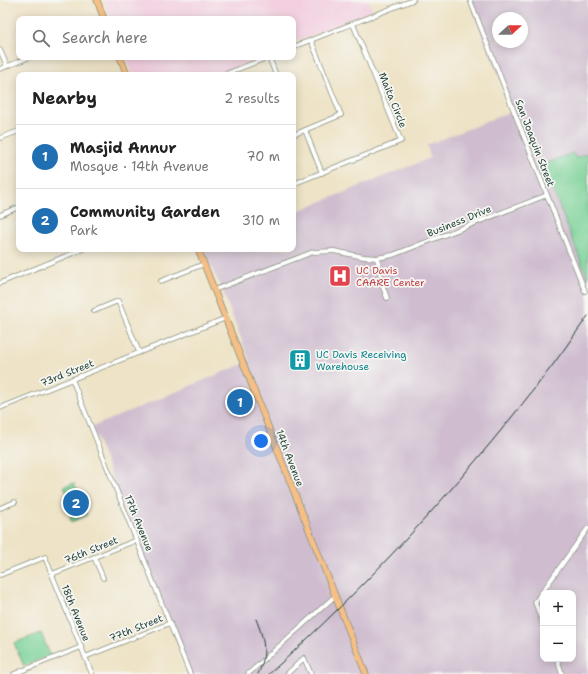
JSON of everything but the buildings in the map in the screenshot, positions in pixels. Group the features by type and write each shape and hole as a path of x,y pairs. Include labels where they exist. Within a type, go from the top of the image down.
{"main road":[{"path":"97,0 103,16"},
{"path":"121,60 126,72"},
{"name":"14th Avenue","path":"199,252 366,674"}],"street":[{"path":"296,46 413,0"},
{"name":"San Joaquin Street","path":"470,0 585,291"},
{"name":"Maita Circle","path":"296,183 401,141 353,24"},
{"path":"296,134 341,115 311,40"},
{"path":"0,50 7,66"},
{"path":"0,69 22,60"},
{"path":"231,72 261,60"},
{"path":"270,60 275,72"},
{"path":"305,130 322,173"},
{"path":"0,138 16,132"},
{"name":"Business Drive","path":"214,290 313,252 334,251 377,258 393,255 547,195"},
{"path":"0,215 16,208"},
{"path":"0,283 76,252"},
{"path":"377,258 383,287 387,298"},
{"path":"161,281 204,264"},
{"path":"94,311 118,301 139,352"},
{"name":"73rd Street","path":"0,408 226,318"},
{"name":"17th Avenue","path":"72,379 190,674"},
{"path":"0,508 15,502"},
{"path":"544,590 588,528"},
{"name":"76th Street","path":"52,574 137,540"},
{"name":"18th Avenue","path":"0,575 45,557 92,674"},
{"path":"94,557 103,578"},
{"path":"540,595 535,602 540,616"},
{"path":"248,674 335,596"},
{"name":"77th Street","path":"85,657 170,623"},
{"path":"14,674 81,647"},
{"path":"287,674 304,658 311,674"},
{"path":"558,662 562,674"}],"shaded area":[{"path":"104,0 368,0 372,10 296,42 296,16 110,16"},
{"path":"469,0 588,0 588,674 190,674 92,427 250,361 221,287 204,252 296,252 296,212 430,158 427,145 513,111"},
{"path":"127,60 254,60 225,72 132,72"}],"green space":[{"path":"573,153 576,158 588,153 588,279 543,165"},
{"path":"74,483 87,515 71,522 70,518 72,514 72,506 64,486"},
{"path":"41,633 50,655 24,666 14,643"}],"railway":[{"path":"269,674 376,571 476,461 545,376 588,316"},
{"path":"256,619 264,646 263,660 258,674"}],"place":[{"name":"UC Davis CAARE Center","path":"340,276"},
{"name":"UC Davis Receiving Warehouse","path":"300,360"},
{"name":"Masjid Annur","path":"240,402"},
{"name":"Community Garden","path":"76,503"}]}
